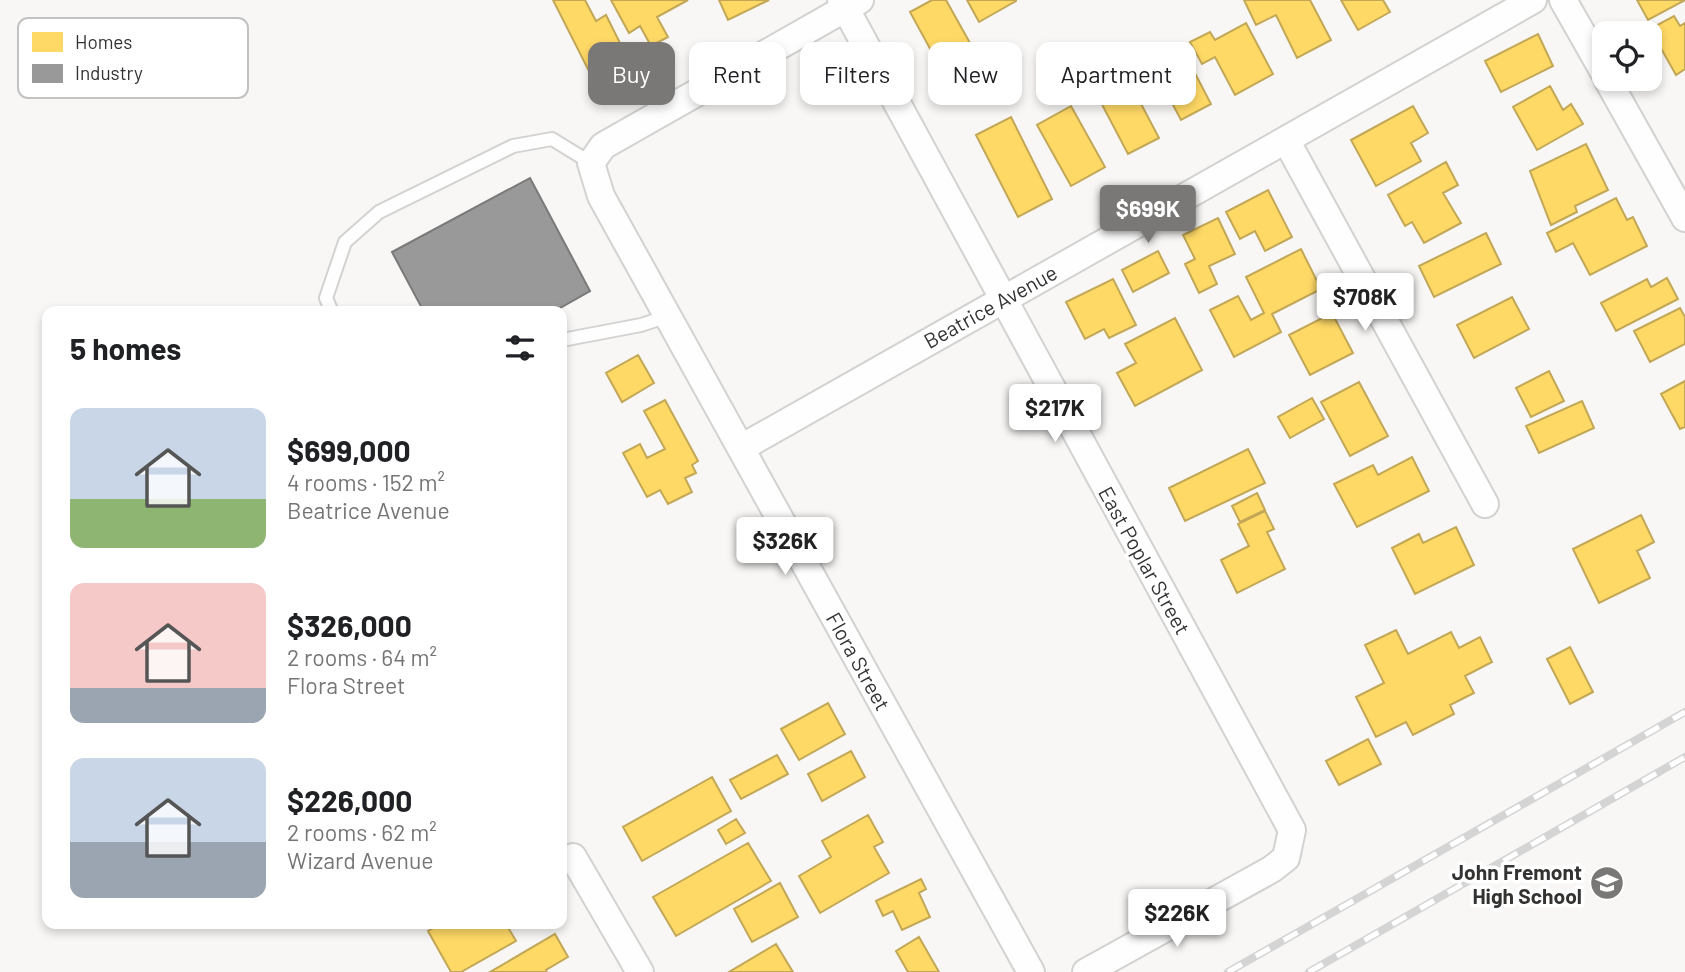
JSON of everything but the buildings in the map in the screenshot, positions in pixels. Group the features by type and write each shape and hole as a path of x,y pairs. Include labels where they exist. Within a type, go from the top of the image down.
{"street":[{"name":"Beatrice Avenue","path":"741,448 1533,0"},
{"path":"1563,0 1592,52"},
{"path":"591,163 603,146 849,3"},
{"name":"East Poplar Street","path":"849,3 1002,299 1286,815 1292,839 1286,858 1245,884 1086,972"},
{"path":"1614,91 1685,218"},
{"path":"1286,140 1485,504"},
{"name":"Flora Street","path":"591,163 601,196 1031,972"},
{"path":"573,857 639,972"}],"lane":[{"path":"329,306 326,298 345,242 379,212 513,146 552,139 591,163"},
{"path":"567,339 641,325 668,316"}],"railway":[{"path":"1228,972 1685,712"},
{"path":"1309,972 1685,757"}],"place":[{"name":"John Fremont High School","path":"1607,883"}]}
